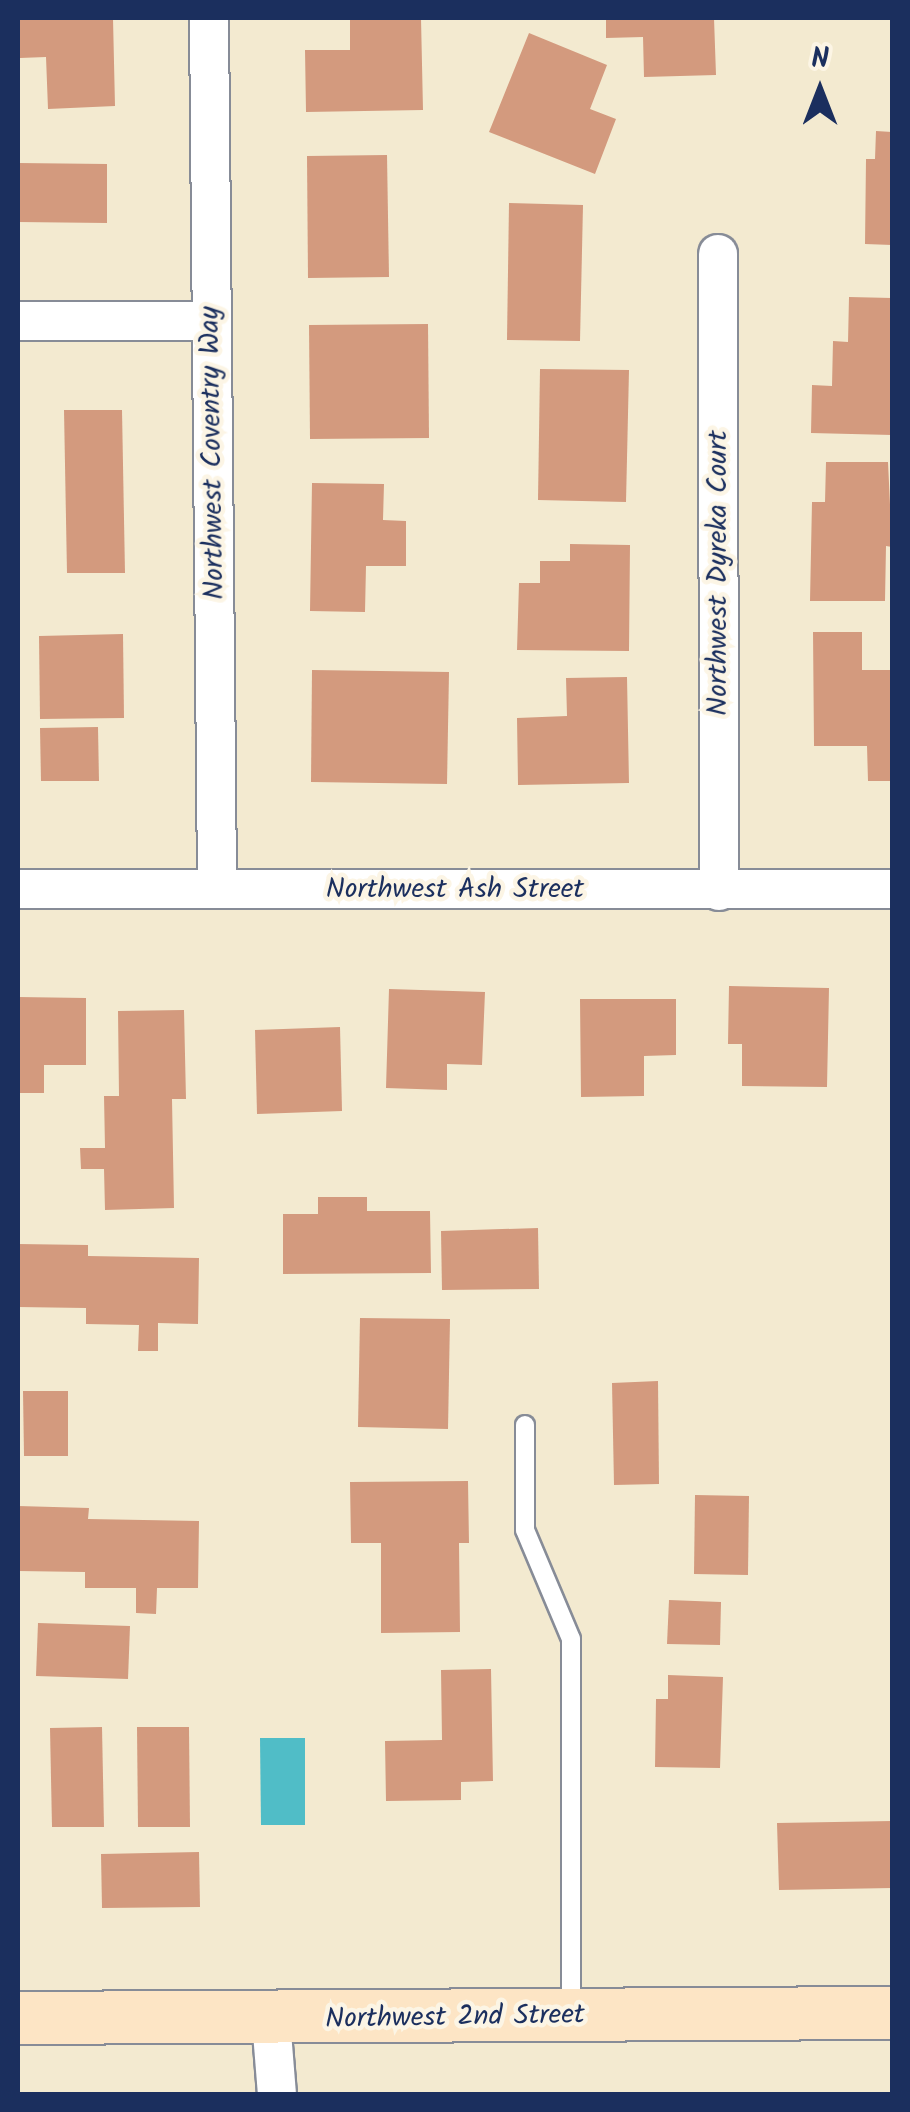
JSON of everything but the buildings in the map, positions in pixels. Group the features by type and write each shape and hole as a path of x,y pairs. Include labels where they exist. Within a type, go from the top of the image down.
{"main road":[{"name":"Northwest 2nd Street","path":"18,2018 271,2020 892,2013"}],"street":[{"name":"Northwest Coventry Way","path":"208,18 217,888"},
{"name":"Northwest Dyreka Court","path":"718,254 719,891"},
{"path":"18,321 211,321"},
{"name":"Northwest Ash Street","path":"18,889 892,889"},
{"path":"271,2020 276,2094"}],"lane":[{"path":"524,1426 525,1530 571,1639 571,2018"}],"water":[{"path":"260,1738 305,1738 305,1825 261,1825"}]}
